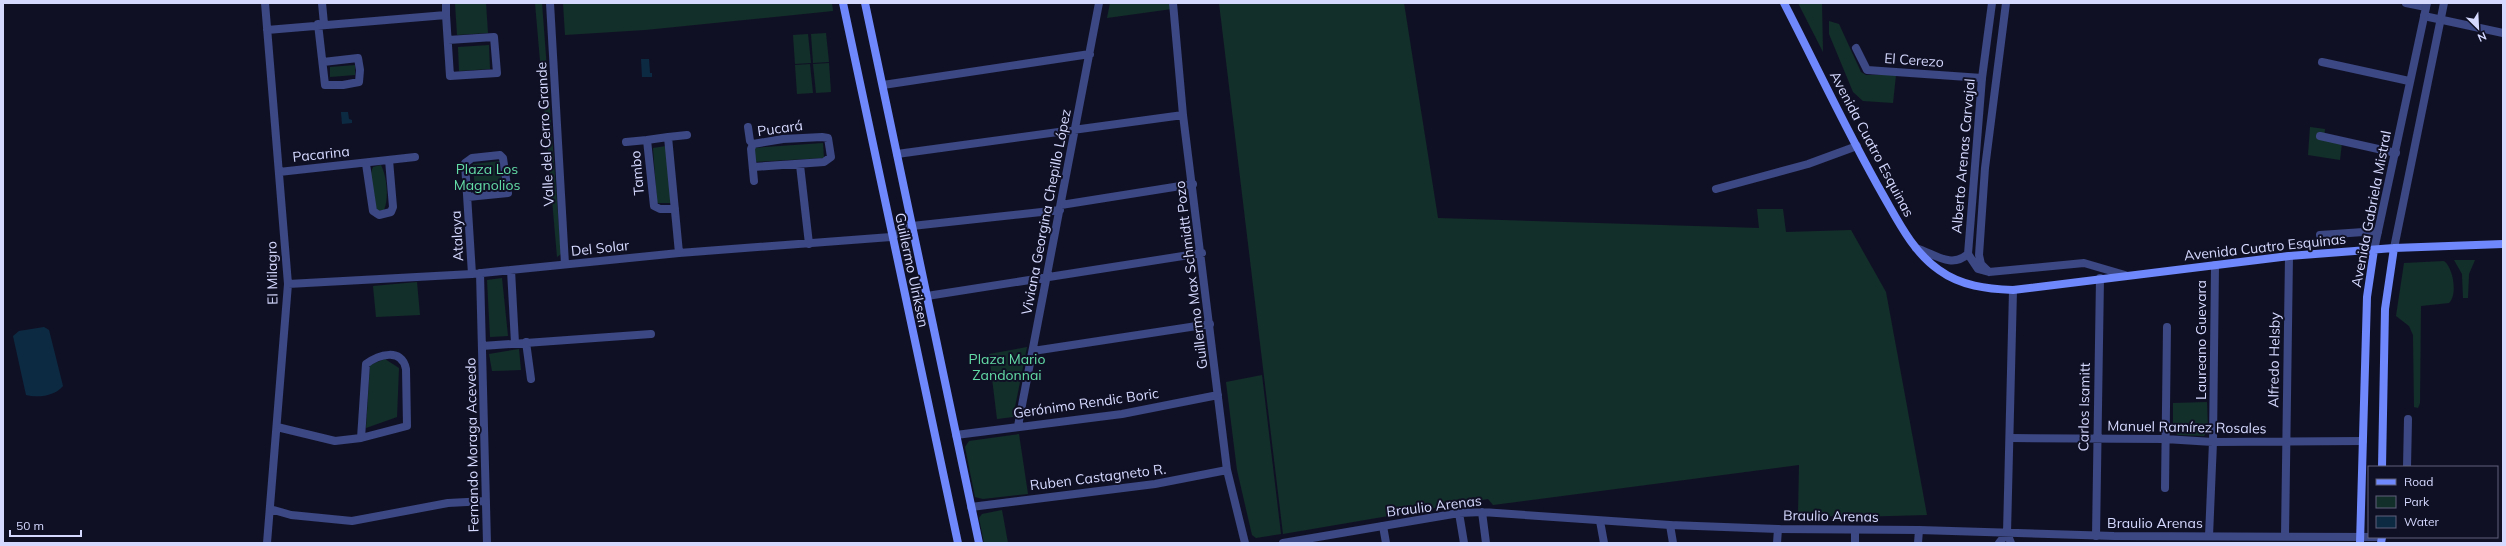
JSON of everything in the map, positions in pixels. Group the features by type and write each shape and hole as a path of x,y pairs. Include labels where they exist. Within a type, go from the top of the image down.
{"main road":[{"name":"Guillermo Ulriksen","path":"843,3 891,237 958,543"},
{"name":"Guillermo Ulriksen","path":"865,3 979,543"},
{"name":"Avenida Cuatro Esquinas","path":"1784,3 1857,146 1900,224 1916,248 1939,270 1973,286 2014,290 2100,278 2289,256 2394,248 2503,244"},
{"path":"2382,466 2385,309 2394,248"},
{"name":"Avenida Gabriela Mistral","path":"2360,540 2367,297 2374,250"}],"street":[{"name":"El Milagro","path":"265,3 288,284 267,543"},
{"path":"322,3 321,24 323,62 325,85 343,85 359,82 360,70 358,58 323,62"},
{"path":"446,3 446,15 450,76 497,73 494,37 448,40"},
{"name":"Valle del Cerro Grande","path":"550,3 565,264"},
{"name":"Viviana Georgina Chepillo López","path":"1018,426 1100,3"},
{"name":"Guillermo Max Schmidtt Pozo","path":"1173,3 1183,115 1202,253 1227,470 1245,543"},
{"path":"1986,3 1992,3"},
{"name":"Alberto Arenas Carvajal","path":"1916,248 1950,262 1960,260 1968,254 1982,78 1992,3"},
{"name":"Alberto Arenas Carvajal","path":"1990,272 1981,264 1979,256 1985,168 2006,3"},
{"path":"2406,3 2427,5"},
{"path":"2394,248 2444,3"},
{"name":"Avenida Gabriela Mistral","path":"2374,250 2427,5"},
{"path":"267,30 321,24 446,15"},
{"path":"2424,16 2503,33"},
{"name":"El Cerezo","path":"1856,48 1867,70 1982,78"},
{"path":"883,84 1090,54"},
{"path":"2322,62 2410,81"},
{"path":"897,154 1075,131 1183,115"},
{"path":"748,126 750,141 753,144"},
{"name":"Tambo","path":"626,142 687,135"},
{"path":"2320,136 2396,153"},
{"path":"668,137 679,253"},
{"name":"Pucará","path":"828,138 831,157 829,161 800,165 753,167 751,149 753,144 783,139 828,138"},
{"name":"Tambo","path":"647,140 654,206 660,210 675,209"},
{"path":"1716,189 1808,164 1857,146"},
{"name":"Atalaya","path":"468,197 508,193 504,158 500,155 467,159 465,163 468,197 476,273"},
{"name":"Pacarina","path":"279,172 366,164 415,157"},
{"name":"Pacarina","path":"366,164 373,211 379,215 393,210 389,160"},
{"path":"800,165 809,244"},
{"path":"753,167 754,181"},
{"path":"912,226 1061,208 1193,184"},
{"name":"Del Solar","path":"288,284 476,273 679,253 891,237 912,226"},
{"path":"2320,235 2378,231"},
{"path":"927,296 1046,279 1202,253"},
{"path":"1968,254 1978,269 1990,272 2092,263 2125,275"},
{"name":"Alfredo Helsby","path":"2285,536 2289,256"},
{"path":"2092,263 2098,270 2100,278"},
{"name":"Laureano Guevara","path":"2209,536 2213,442 2215,265"},
{"path":"511,270 515,343"},
{"name":"Fernando Moraga Acevedo","path":"476,273 482,346 487,543"},
{"name":"Carlos Isamitt","path":"2096,536 2096,438 2100,278"},
{"path":"2011,543 2007,533 2011,438 2014,290"},
{"path":"1033,351 1210,324"},
{"path":"2165,488 2167,327"},
{"name":"Fernando Moraga Acevedo","path":"482,346 651,334"},
{"path":"526,342 531,379"},
{"path":"277,427 335,441 361,438 407,426 406,369 405,361 400,357 388,354 374,358 366,364 361,438"},
{"name":"Gerónimo Rendic Boric","path":"956,435 1122,414 1218,395"},
{"path":"2407,466 2408,419"},
{"name":"Manuel Ramírez Rosales","path":"2011,438 2165,439 2213,442 2363,441"},
{"name":"Ruben Castagneto R.","path":"971,507 1155,484 1227,470"},
{"path":"270,509 291,516 352,521 448,504 486,501"},
{"path":"1482,512 1486,543"},
{"name":"Braulio Arenas","path":"1283,543 1322,540 1383,526 1459,513 1482,512 1670,525 1778,529 1918,530 2096,536 2114,540 2209,536 2285,536 2360,540 2375,538"},
{"path":"1459,513 1464,543"},
{"path":"1600,521 1604,543"},
{"path":"1670,525 1673,543"},
{"path":"1383,526 1386,543"},
{"path":"1777,543 1778,529"},
{"path":"1854,543 1855,530"},
{"path":"1918,530 1918,543"},
{"path":"1999,543 2007,533"}],"green space":[{"path":"455,3 486,3 488,33 457,35"},
{"path":"535,3 542,3 561,254 557,257"},
{"path":"563,3 832,3 833,11 645,30 565,35"},
{"path":"1110,3 1171,3 1172,9 1107,18"},
{"path":"1219,3 1404,3 1438,218 1759,228 1757,209 1783,209 1786,232 1851,230 1886,292 1927,515 1852,517 1798,515 1799,465 1493,505 1488,499 1283,534"},
{"path":"1798,3 1822,3 1823,52"},
{"path":"1829,21 1839,24 1861,72 1866,75 1896,75 1893,103 1863,101 1853,92 1829,34"},
{"path":"826,33 829,62 813,63 811,34"},
{"path":"808,34 811,63 795,64 793,35"},
{"path":"489,45 490,69 459,71 458,47"},
{"path":"829,63 831,92 816,93 813,64"},
{"path":"810,64 813,93 797,94 795,65"},
{"path":"355,65 355,75 330,77 330,67"},
{"path":"2310,127 2325,129 2324,140 2342,143 2340,160 2308,155"},
{"path":"823,143 824,158 753,162 753,148"},
{"path":"666,146 671,203 657,203 653,148"},
{"name":"Plaza Los Magnolios","path":"500,161 502,190 475,192 473,164"},
{"path":"381,165 386,181 387,194 384,210 378,211 373,201 370,183 373,167"},
{"path":"2454,260 2475,260 2469,274 2468,298 2463,298 2462,274"},
{"path":"2444,261 2450,269 2452,275 2454,288 2452,299 2449,303 2421,306 2420,403 2418,408 2414,407 2413,335 2409,326 2396,316 2404,263"},
{"path":"502,278 508,336 490,337 487,280"},
{"path":"417,282 420,315 376,317 373,286"},
{"name":"Plaza Mario Zandonnai","path":"1027,347 1013,417 997,419 989,354"},
{"path":"519,349 521,370 492,371 489,354"},
{"path":"385,359 399,368 397,417 366,428 370,365"},
{"path":"1262,375 1281,534 1256,538 1252,535 1237,470 1226,382"},
{"path":"2207,402 2208,430 2204,436 2178,435 2173,432 2173,403"},
{"path":"1019,434 1028,494 983,499 975,497 965,447 969,441"},
{"path":"1002,510 1008,543 984,543 979,518 982,514"}],"water":[{"path":"641,59 649,59 650,73 652,73 652,77 642,77"},
{"path":"341,112 348,112 349,119 352,120 352,123 342,124"},
{"path":"44,327 49,330 63,386 51,394 36,396 26,395 13,336 19,331"}]}
